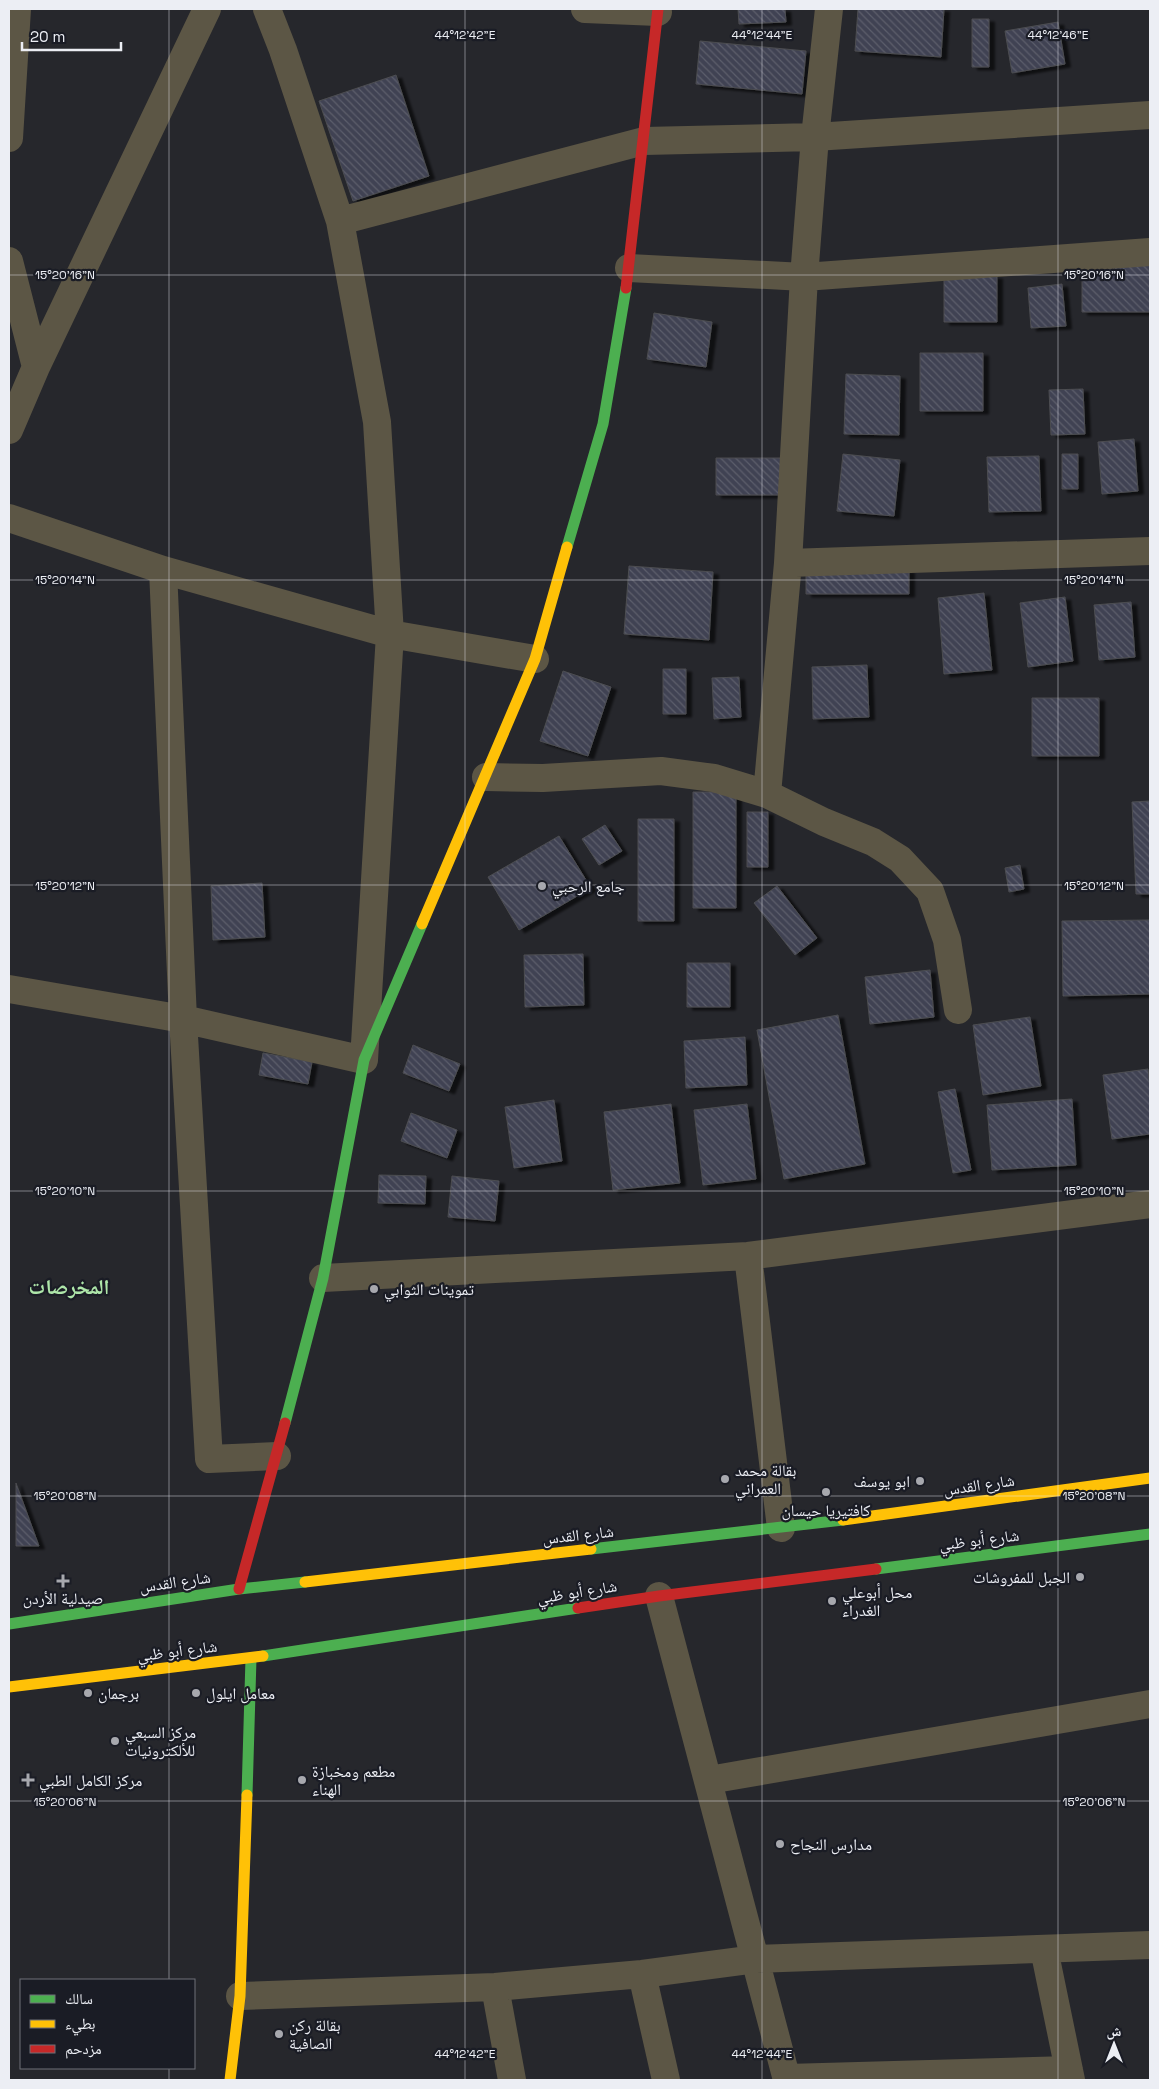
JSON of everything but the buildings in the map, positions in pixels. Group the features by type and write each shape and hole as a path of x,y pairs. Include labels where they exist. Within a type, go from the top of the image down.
{"main road":[{"path":"239,1589 277,1456 323,1278 364,1060 535,659 603,424 629,268 658,10"},
{"name":"شارع القدس","path":"9,1624 239,1589 781,1528 1150,1478"},
{"name":"شارع أبو ظبي","path":"9,1688 250,1658 659,1596 1150,1534"},
{"path":"230,2080 240,1996 250,1658"}],"street":[{"path":"9,138 17,9"},
{"path":"9,430 36,367 207,9"},
{"path":"9,988 183,1019 364,1060 390,634 378,422 340,221 283,50 267,9"},
{"path":"585,9 658,10"},
{"path":"767,794 788,563 804,277 815,137 829,9"},
{"path":"340,221 644,141 815,137 1150,115"},
{"path":"629,268 804,277 1150,252"},
{"path":"9,261 36,367"},
{"path":"9,518 162,570 390,634 535,659"},
{"path":"788,563 1150,551"},
{"path":"162,570 183,1019 209,1460 277,1456"},
{"path":"486,777 543,778 661,771 714,778 767,794 824,822 873,842 900,859 930,891 947,940 958,1010"},
{"path":"323,1278 748,1256 1150,1204"},
{"path":"748,1256 781,1528"},
{"path":"659,1596 787,2079 1070,2075 1044,1949"},
{"path":"709,1780 1150,1704"},
{"path":"240,1996 495,1987 642,1974 756,1959 1150,1945"},
{"path":"642,1974 666,2080"},
{"path":"495,1987 512,2080"}],"traffic: fast":[{"path":"567,547 603,424 626,288"},
{"path":"285,1423 323,1278 364,1060 422,924"},
{"path":"591,1549 843,1520"},
{"path":"876,1569 1150,1534"},
{"path":"9,1624 239,1589 305,1582"},
{"path":"263,1656 578,1608"},
{"path":"247,1795 251,1658"}],"traffic: slow":[{"path":"422,924 535,659 567,547"},
{"path":"843,1520 1150,1478"},
{"path":"305,1582 591,1549"},
{"path":"9,1687 263,1656"},
{"path":"230,2080 240,1996 247,1795"}],"traffic: jam":[{"path":"626,288 658,9"},
{"path":"239,1589 285,1423"},
{"path":"578,1608 876,1569"}],"place":[{"name":"جامع الرحبي","path":"542,886"},
{"name":"تموينات الثوابي","path":"374,1289"},
{"name":"بقالة محمد العمراني","path":"725,1479"},
{"name":"ابو يوسف","path":"920,1481"},
{"name":"كافتيريا حيسان","path":"826,1492"},
{"name":"الجبل للمفروشات","path":"1080,1577"},
{"name":"صيدلية الأردن","path":"63,1581"},
{"name":"محل أبوعلي الغدراء","path":"832,1601"},
{"name":"برجمان","path":"88,1693"},
{"name":"معامل ايلول","path":"196,1693"},
{"name":"مركز السبعي للألكترونيات","path":"115,1741"},
{"name":"مركز الكامل الطبي","path":"28,1780"},
{"name":"مطعم ومخبازة الهناء","path":"302,1780"},
{"name":"مدارس النجاح","path":"780,1844"},
{"name":"بقالة ركن الصافية","path":"279,2034"}],"district":[{"name":"المخرصات","path":"69,1286"}]}
